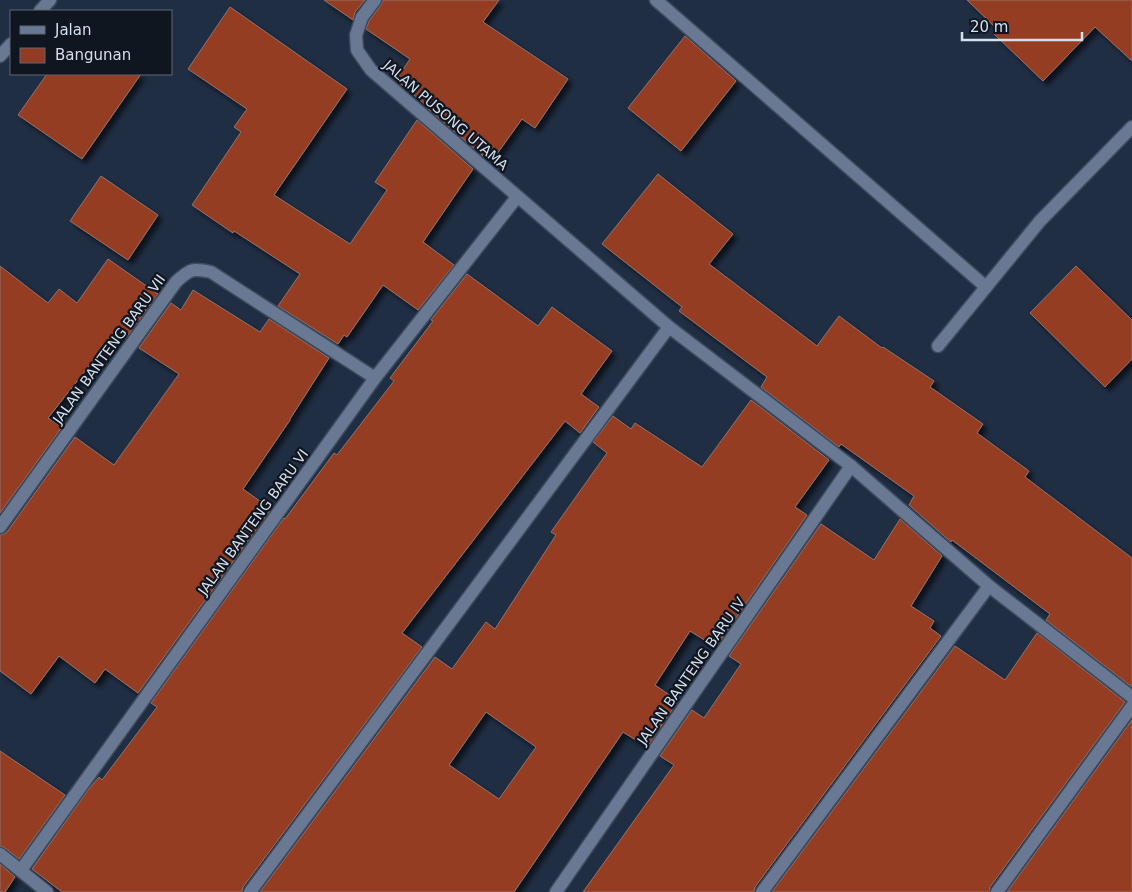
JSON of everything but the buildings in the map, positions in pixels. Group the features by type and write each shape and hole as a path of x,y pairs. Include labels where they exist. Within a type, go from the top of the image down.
{"street":[{"path":"41,10 50,0"},
{"name":"JALAN PUSONG UTAMA","path":"375,0 362,17 356,35 357,50 371,70 669,327 851,466 989,586 1132,697"},
{"path":"656,0 986,287"},
{"path":"0,56 10,45"},
{"path":"938,346 1040,221 1132,127"},
{"name":"JALAN BANTENG BARU VI","path":"21,870 375,378 517,197"},
{"name":"JALAN BANTENG BARU VII","path":"0,527 176,282 188,270 211,272 375,378"},
{"path":"250,892 669,327"},
{"name":"JALAN BANTENG BARU IV","path":"556,892 851,466"},
{"path":"762,892 989,586"},
{"path":"997,892 1132,706"},
{"path":"0,854 47,892"}]}
